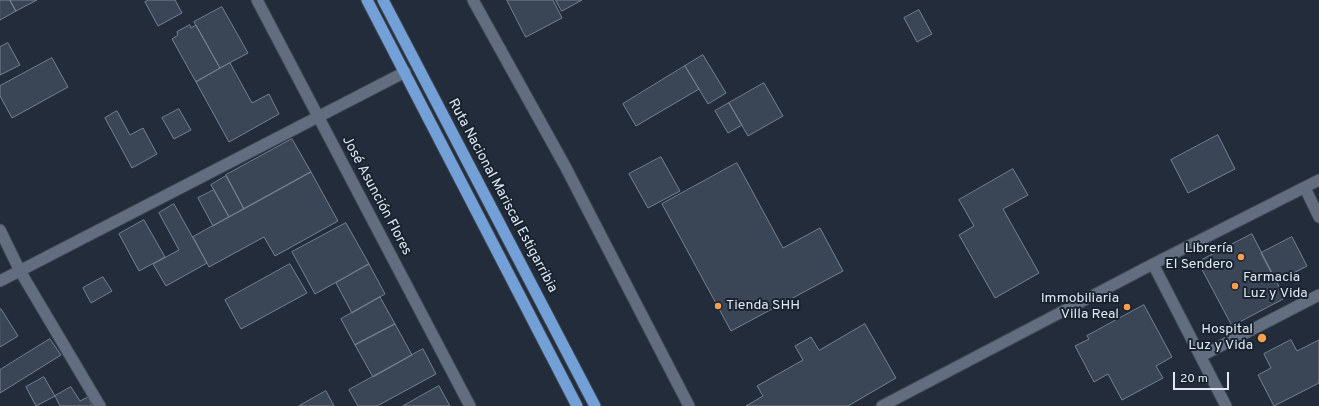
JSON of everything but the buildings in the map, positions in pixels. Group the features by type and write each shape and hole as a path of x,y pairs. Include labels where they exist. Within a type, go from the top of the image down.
{"highway":[{"name":"Ruta Nacional Mariscal Estigarribia","path":"367,0 577,406"},
{"name":"Ruta Nacional Mariscal Estigarribia","path":"383,0 595,406"}],"street":[{"name":"José Asunción Flores","path":"257,0 470,406"},
{"path":"473,0 565,166 690,406"},
{"path":"0,281 317,116 405,72"},
{"path":"882,406 1153,264 1319,180"},
{"path":"1305,188 1319,217"},
{"path":"0,230 20,271 100,406"},
{"path":"1153,264 1226,406"},
{"path":"1201,356 1319,295"}],"place":[{"name":"Librería El Sendero","path":"1241,257"},
{"name":"Farmacia Luz y Vida","path":"1235,286"},
{"name":"Tienda SHH","path":"718,306"},
{"name":"Immobiliaria Villa Real","path":"1127,307"},
{"name":"Hospital Luz y Vida","path":"1262,338"}]}
